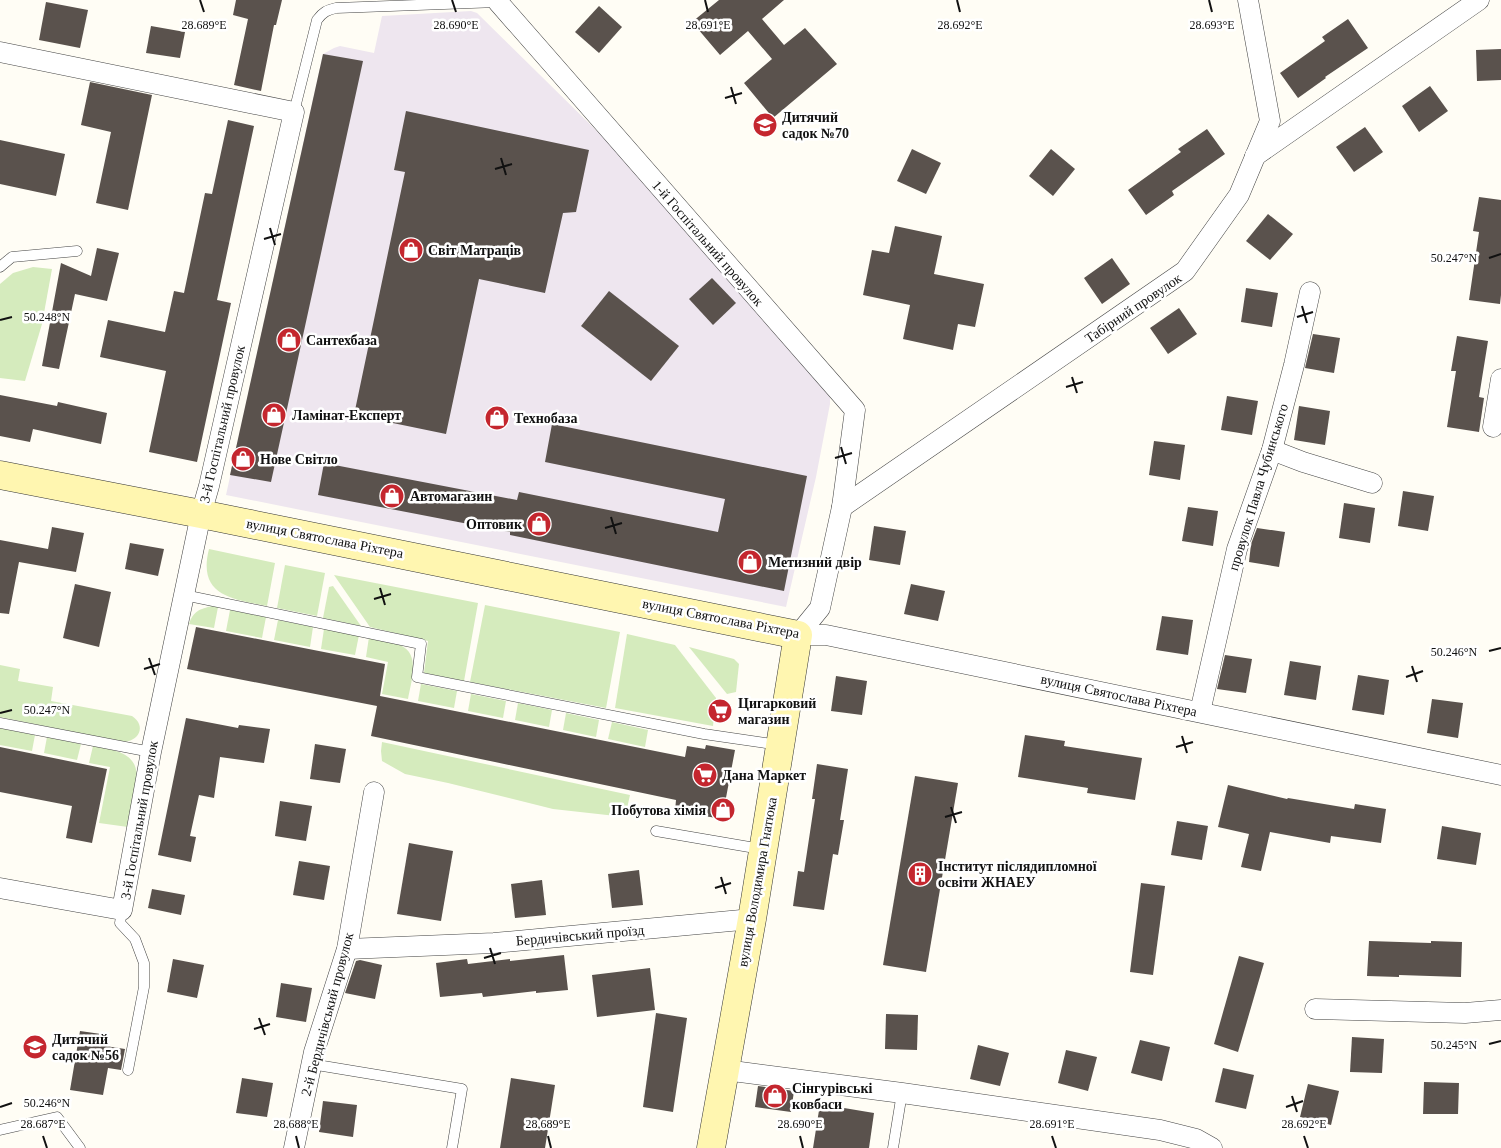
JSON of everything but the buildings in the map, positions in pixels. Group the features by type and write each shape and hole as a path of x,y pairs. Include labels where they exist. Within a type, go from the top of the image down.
{"main road":[{"name":"вулиця Святослава Ріхтера","path":"0,475 798,635"},
{"name":"вулиця Володимира Гнатюка","path":"711,1148 752,919 798,635"}],"street":[{"name":"Табірний провулок","path":"842,507 1185,272 1239,195 1270,121 1248,0"},
{"path":"1255,156 1478,0"},
{"name":"1-й Госпітальний провулок","path":"498,2 855,410 842,507"},
{"path":"0,52 294,112"},
{"name":"3-й Госпітальний провулок","path":"0,888 122,910 150,752 201,514 294,112"},
{"name":"провулок Павла Чубинського","path":"1200,712 1237,549 1272,450 1294,365 1310,292"},
{"path":"1493,427 1501,379"},
{"path":"1272,450 1372,483"},
{"name":"вулиця Володимира Гнатюка","path":"798,635 820,608 842,507"},
{"name":"вулиця Святослава Ріхтера","path":"798,635 826,635 1501,775"},
{"name":"2-й Бердичівський провулок","path":"294,1148 314,1052 347,948 374,792"},
{"name":"Бердичівський проїзд","path":"347,948 494,944 752,919"},
{"path":"1315,1009 1465,1013 1501,1010"},
{"path":"725,1070 1160,1130 1196,1139 1212,1148"}],"lane":[{"path":"294,112 317,20 327,10 336,8 498,2"},
{"path":"0,267 12,257 77,251"},
{"path":"184,595 421,644 417,677 704,734 780,745"},
{"path":"0,723 150,752"},
{"path":"656,831 763,850"},
{"path":"122,910 120,923 135,939 144,963 144,988 128,1070"},
{"path":"311,1064 462,1089 452,1148"},
{"path":"893,1148 902,1093"},
{"path":"0,1130 57,1117 80,1148"}],"shaded area":[{"path":"471,11 477,13 664,197 830,394 830,404 816,477 786,607 226,495 323,54 340,46 374,53 382,16"}],"green space":[{"path":"33,267 52,269 42,324 25,381 0,378 0,284 13,273"},
{"path":"209,549 275,563 267,606 231,597 213,586 208,577"},
{"path":"285,565 325,573 317,616 277,608"},
{"path":"334,575 478,603 464,681 424,673 428,641 370,627"},
{"path":"333,586 361,626 323,618 329,587"},
{"path":"485,605 620,632 606,708 470,682"},
{"path":"212,606 218,607 214,628 189,624 198,611"},
{"path":"230,610 266,617 262,638 226,631"},
{"path":"278,620 313,627 310,647 274,640"},
{"path":"324,629 359,635 355,655 321,649"},
{"path":"627,634 675,645 716,698 713,726 615,708"},
{"path":"369,637 400,645 411,655 413,669 408,699 382,694 388,662 366,657"},
{"path":"689,647 734,659 739,664 736,692 727,694"},
{"path":"0,665 20,669 18,681 53,687 51,701 132,716 139,724 139,733 133,739 122,742 0,717"},
{"path":"421,684 457,691 454,708 418,701"},
{"path":"471,694 506,701 503,718 468,711"},
{"path":"518,703 552,710 549,727 515,720"},
{"path":"566,713 599,720 596,737 563,730"},
{"path":"612,722 648,730 645,747 608,739"},
{"path":"0,728 35,735 32,751 0,745"},
{"path":"47,737 81,744 77,760 44,753"},
{"path":"382,742 630,795 625,817 553,809 405,774 382,761"},
{"path":"93,746 122,753 132,761 136,768 137,776 128,827 99,823 110,767 89,763"}],"place":[{"name":"Дитячий садок №70","path":"765,125"},
{"name":"Світ Матраців","path":"411,250"},
{"name":"Сантехбаза","path":"289,340"},
{"name":"Ламінат-Експерт","path":"274,415"},
{"name":"Технобаза","path":"497,418"},
{"name":"Нове Світло","path":"243,459"},
{"name":"Автомагазин","path":"392,496"},
{"name":"Оптовик","path":"539,524"},
{"name":"Метизний двір","path":"750,562"},
{"name":"Цигарковий магазин","path":"720,711"},
{"name":"Дана Маркет","path":"705,775"},
{"name":"Побутова хімія","path":"723,810"},
{"name":"Інститут післядипломної освіти ЖНАЕУ","path":"920,874"},
{"name":"Дитячий садок №56","path":"35,1047"},
{"name":"Сінгурівські ковбаси","path":"775,1096"}]}
